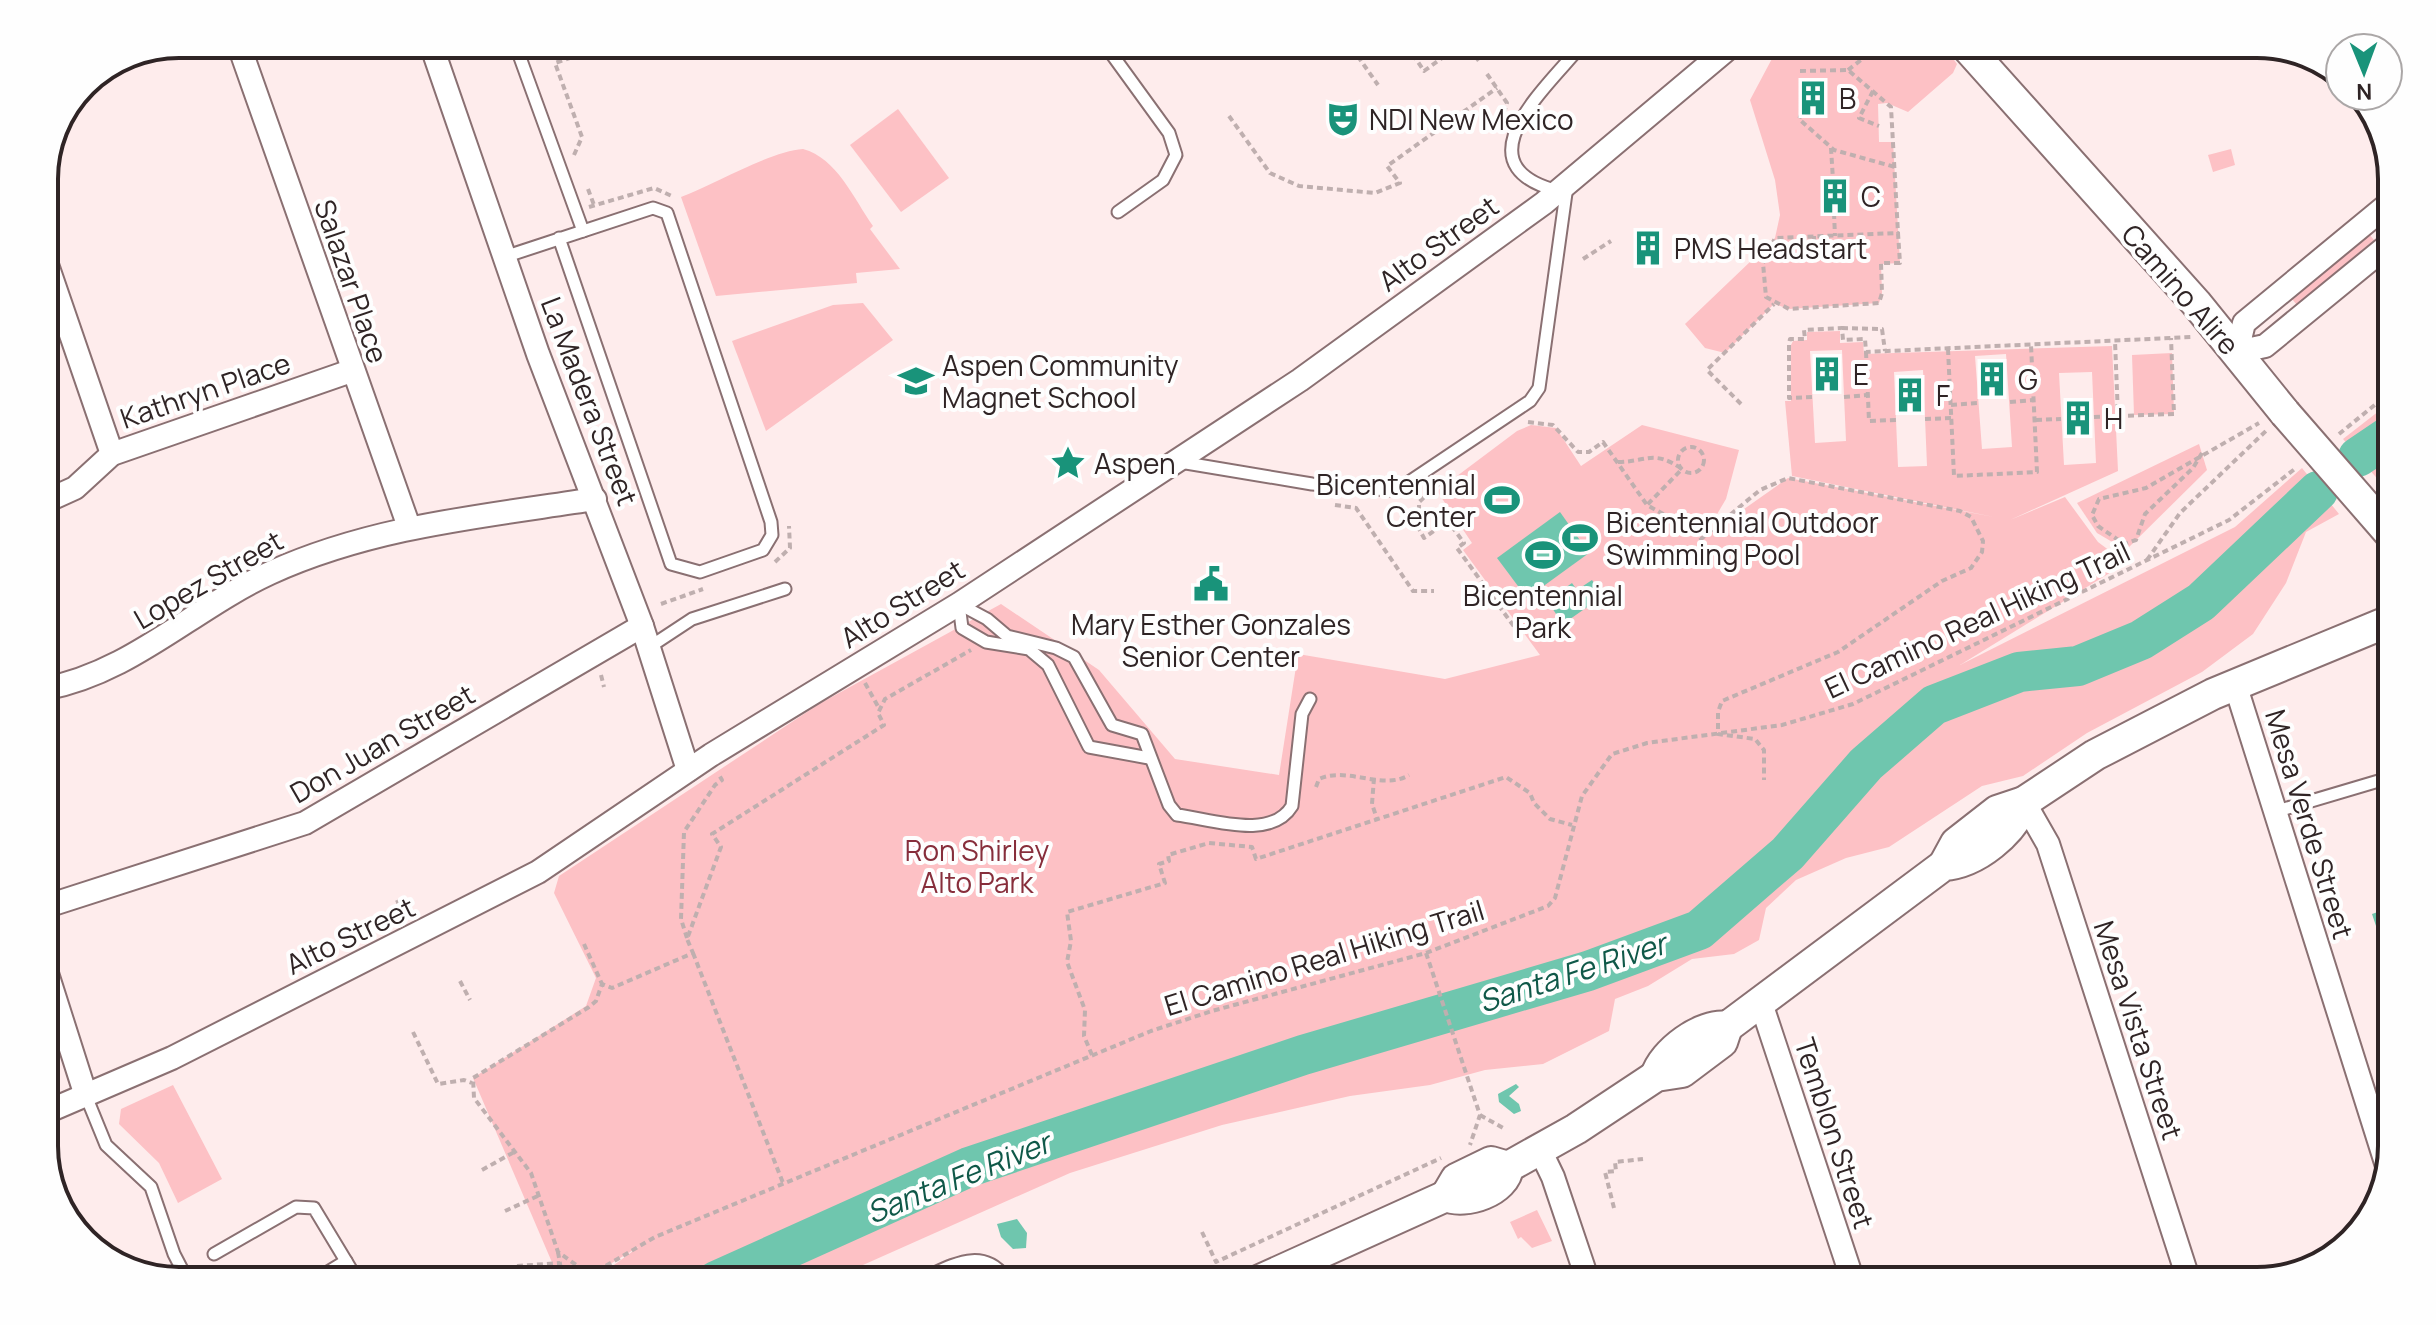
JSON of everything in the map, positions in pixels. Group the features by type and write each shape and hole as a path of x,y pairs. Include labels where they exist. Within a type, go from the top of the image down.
{"street":[{"name":"Salazar Place","path":"243,58 351,371 409,527"},
{"name":"La Madera Street","path":"436,58 504,257 645,637 688,770"},
{"name":"Alto Street","path":"58,1107 172,1058 538,872 688,770 959,604 1300,380 1563,187 1717,58"},
{"name":"Camino Alire","path":"1977,58 2237,352 2274,420 2378,522"},
{"path":"2378,213 2244,323 2237,352 2265,346 2378,253"},
{"path":"58,297 112,454"},
{"name":"Kathryn Place","path":"58,496 75,488 112,454 351,371"},
{"name":"Lopez Street","path":"58,686 123,662 265,575 313,554 409,527 595,499"},
{"path":"1289,1267 1446,1196 1466,1200 1499,1184 1508,1167 1656,1076 1682,1072 1722,1042 1727,1027 1944,865 1956,843 1997,811 2024,802 2095,755 2235,684 2378,626"},
{"name":"Don Juan Street","path":"58,902 305,823 645,637"},
{"name":"Mesa Verde Street","path":"2235,684 2378,1138"},
{"name":"Mesa Vista Street","path":"2024,802 2048,844 2184,1267"},
{"name":"Temblon Street","path":"1761,1003 1848,1267"},
{"path":"58,1008 86,1096"},
{"path":"1540,1150 1553,1177 1583,1267"}],"lane":[{"path":"520,58 583,231"},
{"path":"1115,58 1169,133 1176,155 1163,180 1118,212"},
{"path":"1179,462 1312,484 1389,490 1403,486 1530,401 1539,388 1563,187 1530,184 1518,173 1512,159 1514,139 1521,117 1571,58"},
{"path":"504,257 559,238 653,208 667,213 771,522 772,535 763,550 700,572 687,572 671,564 559,238"},
{"path":"645,637 785,589"},
{"path":"959,604 962,628 986,642 1038,653 1048,665 1089,747 1149,758"},
{"path":"959,604 987,619 1007,636 1056,648 1074,657 1112,725 1142,734 1169,805 1177,815 1261,826 1273,824 1286,816 1292,806 1302,714 1310,699"},
{"path":"2274,812 2378,781"},
{"path":"86,1096 106,1145 151,1187 181,1267"},
{"path":"214,1254 296,1207 314,1208 350,1267"},
{"path":"950,1267 972,1258 995,1267"},
{"path":"336,1267 346,1261"}],"path":[{"path":"570,58 555,63 582,137 574,155 579,167"},
{"path":"1358,58 1378,85"},
{"path":"1415,58 1424,71 1442,58"},
{"path":"1800,71 1848,70 1864,58"},
{"path":"1848,70 1891,107 1900,263 1881,263 1882,293 1879,303 1789,309 1766,297 1763,263 1775,238 1898,233"},
{"path":"1487,74 1507,103 1502,118"},
{"path":"1229,116 1235,120 1270,173 1299,186 1375,193 1400,183 1387,166 1497,88"},
{"path":"1873,91 1859,118 1879,126"},
{"path":"1802,113 1799,119 1831,146 1895,167"},
{"path":"1831,146 1833,180"},
{"path":"584,180 594,205"},
{"path":"1834,213 1835,236"},
{"path":"1814,236 1815,264"},
{"path":"1583,259 1611,241"},
{"path":"1741,404 1729,388 1707,370 1774,303"},
{"path":"1842,328 1843,340 1865,339 1869,421 1896,420"},
{"path":"1812,397 1789,398 1790,339 1805,339 1804,330 1882,329 1885,351"},
{"path":"1866,352 2198,337"},
{"path":"2094,417 2174,414 2171,338"},
{"path":"2115,341 2118,416"},
{"path":"1948,349 1954,476 2037,472 2031,345"},
{"path":"1844,397 1868,395"},
{"path":"2010,402 2034,400"},
{"path":"2339,434 2378,402"},
{"path":"1951,405 1978,403"},
{"path":"1925,419 1952,418"},
{"path":"2034,420 2061,419"},
{"path":"2202,453 2193,468 2145,514 2136,540 2124,544 2098,526 2092,515 2099,499 2146,488 2202,453 2274,420"},
{"path":"2146,562 2180,513 2274,420"},
{"path":"1517,427 1530,421 1553,425 1572,448 1583,453 1603,442 1647,505 1697,533 1701,539 1760,490 1788,478 1960,511 1971,517 1979,531 1982,552 1971,568 1942,581 1838,652 1722,701 1718,712 1718,734 1755,739 1764,750 1764,780"},
{"path":"1617,461 1649,457 1664,459 1689,473 1700,469 1704,458 1701,450 1693,446 1684,448 1678,460 1682,469"},
{"name":"El Camino Real Hiking Trail","path":"601,1267 655,1237 1092,1055 1212,1011 1426,953 1548,906 1555,898 1582,796 1612,754 1647,743 1782,725 1853,704 2229,520 2296,468"},
{"path":"1647,505 1682,469"},
{"path":"1449,477 1419,502 1419,529 1424,538 1448,521 1464,543 1457,548 1518,632"},
{"path":"1335,505 1356,508 1413,591 1434,591"},
{"path":"687,939 721,847 712,834 884,725 878,713 885,699 972,650"},
{"path":"864,681 880,710"},
{"path":"717,771 722,780 715,785 684,832 681,919 783,1183"},
{"path":"1316,787 1319,779 1339,772 1374,778 1401,779 1409,775"},
{"path":"1092,1055 1084,1036 1085,1010 1067,962 1071,941 1067,912 1165,883 1159,864 1169,861 1168,855 1209,843 1252,847 1256,859 1506,777 1530,793 1534,803 1550,819 1572,825"},
{"path":"1374,778 1372,804 1377,819"},
{"path":"397,900 408,926"},
{"path":"561,1267 540,1195 516,1151 474,1098 472,1083 473,1078 596,1001 602,984 584,944"},
{"path":"602,984 612,988 693,953"},
{"path":"1426,953 1480,1115 1470,1145 1457,1151"},
{"path":"460,981 470,1000"},
{"path":"413,1032 438,1084 464,1080 472,1083"},
{"path":"1480,1115 1505,1129"},
{"path":"482,1170 516,1151"},
{"path":"1202,1232 1216,1262 1444,1156"},
{"path":"1614,1208 1605,1172 1616,1171 1615,1162 1643,1159"},
{"path":"505,1211 540,1195"},
{"path":"558,1252 579,1267"},
{"path":"517,1266 560,1263"}],"green space":[{"path":"1772,58 1953,58 1957,64 1953,73 1908,112 1887,103 1878,104 1879,142 1893,142 1900,263 1881,264 1882,293 1879,303 1789,309 1774,304 1725,353 1705,348 1685,324 1775,238 1780,215 1775,180 1750,100"},
{"path":"898,109 949,178 901,212 850,145"},
{"path":"803,149 826,161 844,181 873,226 870,229 900,269 856,273 857,283 716,296 681,197 759,162"},
{"path":"2231,149 2235,165 2213,172 2208,155"},
{"path":"2369,234 2374,240 2297,305 2292,299"},
{"path":"863,303 893,340 766,431 732,341 833,305"},
{"name":"Ron Shirley Alto Park","path":"1840,331 1840,343 1863,342 1864,354 2112,346 2118,471 2010,520 2065,497 2098,542 2126,563 1960,665 2235,527 2302,468 2339,514 2306,532 2286,583 2253,634 2202,672 2087,733 2023,776 1982,786 1889,847 1846,858 1796,880 1766,908 1759,940 1734,954 1692,959 1648,986 1615,999 1609,1031 1543,1064 1485,1070 1430,1085 1350,1096 1222,1125 1070,1173 858,1267 611,1267 640,1246 605,1267 554,1267 473,1078 586,1006 596,978 554,893 559,876 819,704 1001,604 1099,670 1175,759 1279,775 1298,654 1445,679 1540,655 1463,550 1472,543 1437,491 1517,431 1531,425 1556,428 1581,466 1642,425 1739,450 1726,499 1703,538 1788,478 1994,517 1792,476 1785,401 1791,401 1791,345 1793,341 1807,340 1807,332","holes":["1842,350 1846,441 1815,443 1810,351","2006,354 2012,447 1982,449 1975,356","1923,370 1927,466 1898,467 1894,372","2092,372 2096,463 2064,465 2059,373"]},
{"path":"2172,353 2174,414 2134,415 2132,355"},
{"path":"2378,412 2378,480 2343,439"},
{"path":"2199,444 2207,470 2126,550 2097,533 2077,503"},
{"path":"173,1085 222,1179 178,1203 159,1163 119,1124 121,1109"},
{"path":"1537,1210 1552,1241 1532,1248 1521,1237 1518,1239 1510,1222"}],"shaded area":[{"name":"Bicentennial Park","path":"1560,512 1589,553 1527,598 1497,558"},
{"path":"1592,580 1603,596 1563,624 1552,608 1566,599 1561,591 1572,583 1577,590"},
{"path":"2378,912 2378,929 2377,929 2372,914"},
{"path":"1516,1084 1519,1087 1509,1096 1519,1104 1521,1111 1514,1114 1499,1102 1498,1094"},
{"path":"1017,1219 1027,1233 1026,1248 1013,1249 1001,1237 997,1224"}],"waterway":[{"name":"Santa Fe River","path":"2358,457 2378,443"},
{"name":"Santa Fe River","path":"747,1267 969,1167 1303,1055 1588,971 1699,930 1788,853 1866,764 1934,705 2019,672 2078,666 2141,640 2201,602 2318,491"}],"place":[{"name":"B","path":"1813,98"},
{"name":"NDI New Mexico","path":"1343,119"},
{"name":"C","path":"1835,196"},
{"name":"PMS Headstart","path":"1648,248"},
{"name":"E","path":"1827,374"},
{"name":"G","path":"1992,379"},
{"name":"Aspen Community Magnet School","path":"916,381"},
{"name":"F","path":"1910,395"},
{"name":"H","path":"2078,418"},
{"name":"Aspen","path":"1068,463"},
{"name":"Bicentennial Center","path":"1502,500"},
{"name":"Bicentennial Outdoor Swimming Pool","path":"1580,538"},
{"name":"Bicentennial Park","path":"1543,555"},
{"name":"Mary Esther Gonzales Senior Center","path":"1211,584"}]}
